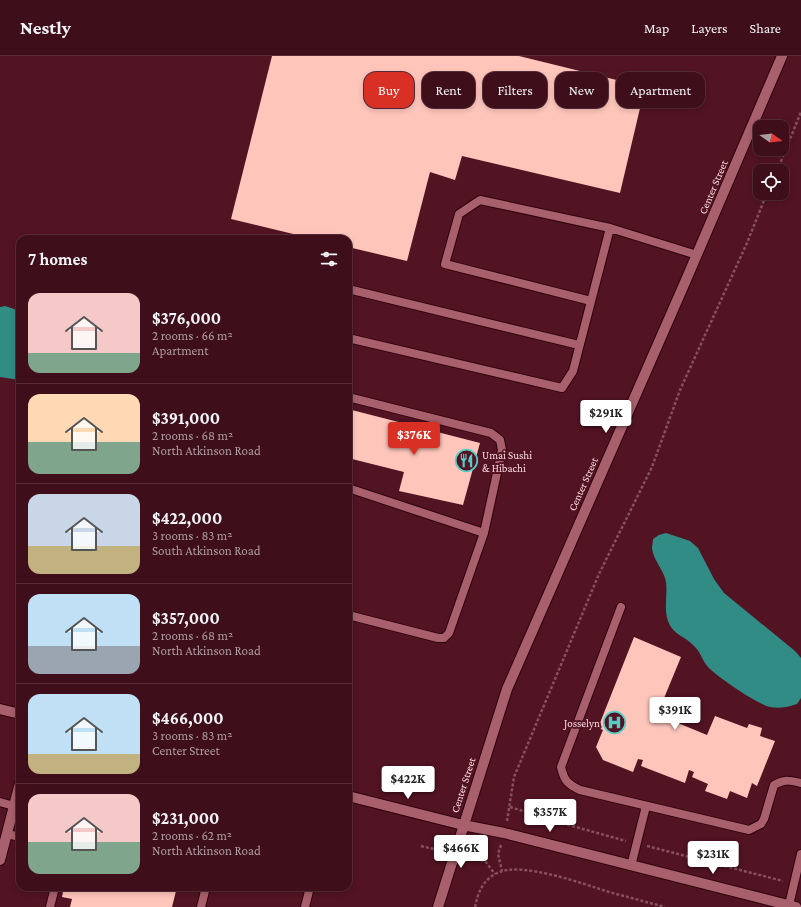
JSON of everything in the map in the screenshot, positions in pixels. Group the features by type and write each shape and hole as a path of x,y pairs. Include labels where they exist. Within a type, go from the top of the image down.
{"street":[{"name":"Center Street","path":"438,907 507,689 697,255 782,56"},
{"path":"0,709 16,713"},
{"path":"352,797 463,825 504,833 792,906"},
{"path":"0,860 16,798"}],"lane":[{"path":"591,301 445,264 459,214 480,200 610,228 697,255"},
{"path":"352,339 562,388 573,371 610,228"},
{"path":"352,290 579,345"},
{"path":"352,398 490,433 500,440 502,450 484,533 449,633 444,638 438,638 352,616"},
{"path":"352,489 484,533"},
{"path":"621,607 561,767 564,778 572,786 646,806 749,830 761,824 764,819 774,785 782,780 788,779 801,783"},
{"path":"0,802 14,806"},
{"path":"631,866 646,806"},
{"path":"7,834 16,837"},
{"path":"792,906 794,884 801,854"},
{"path":"50,907 54,891"},
{"path":"200,907 205,891"},
{"path":"305,907 309,891"}],"path":[{"path":"780,164 801,112"},
{"path":"765,200 680,390 652,467 599,574 514,777 510,807 565,824 794,884"},
{"path":"498,854 502,871"},
{"path":"485,861 496,874"},
{"path":"475,907 477,896 488,878 502,871 508,870 550,874 665,907"}],"water":[{"path":"5,306 16,310 16,379 0,377 0,307"},
{"path":"666,533 690,541 698,548 714,579 724,593 795,651 801,658 801,698 797,704 773,708 748,696 729,684 709,668 696,648 671,627 668,622 666,611 666,582 654,557 652,548 653,539"}],"building":[{"path":"272,56 519,56 584,72 555,72 555,108 608,108 608,78 616,80 616,108 640,108 620,193 462,156 455,180 430,172 407,261 352,248 352,235 297,235 231,219"},
{"path":"352,410 480,443 463,505 399,491 404,472 352,459"},
{"path":"634,637 681,657 662,703 665,703 661,716 707,735 715,716 747,728 749,724 762,728 760,736 775,741 757,786 752,783 747,798 730,791 727,799 705,791 708,784 692,777 694,772 689,770 685,783 641,766 643,760 638,759 633,772 603,760 596,747 603,730 598,728"},
{"path":"63,891 176,891 172,907 70,907 72,899 62,897"}],"place":[{"name":"Umai Sushi & Hibachi","path":"466,461"},
{"name":"Josselyn","path":"615,723"}]}
